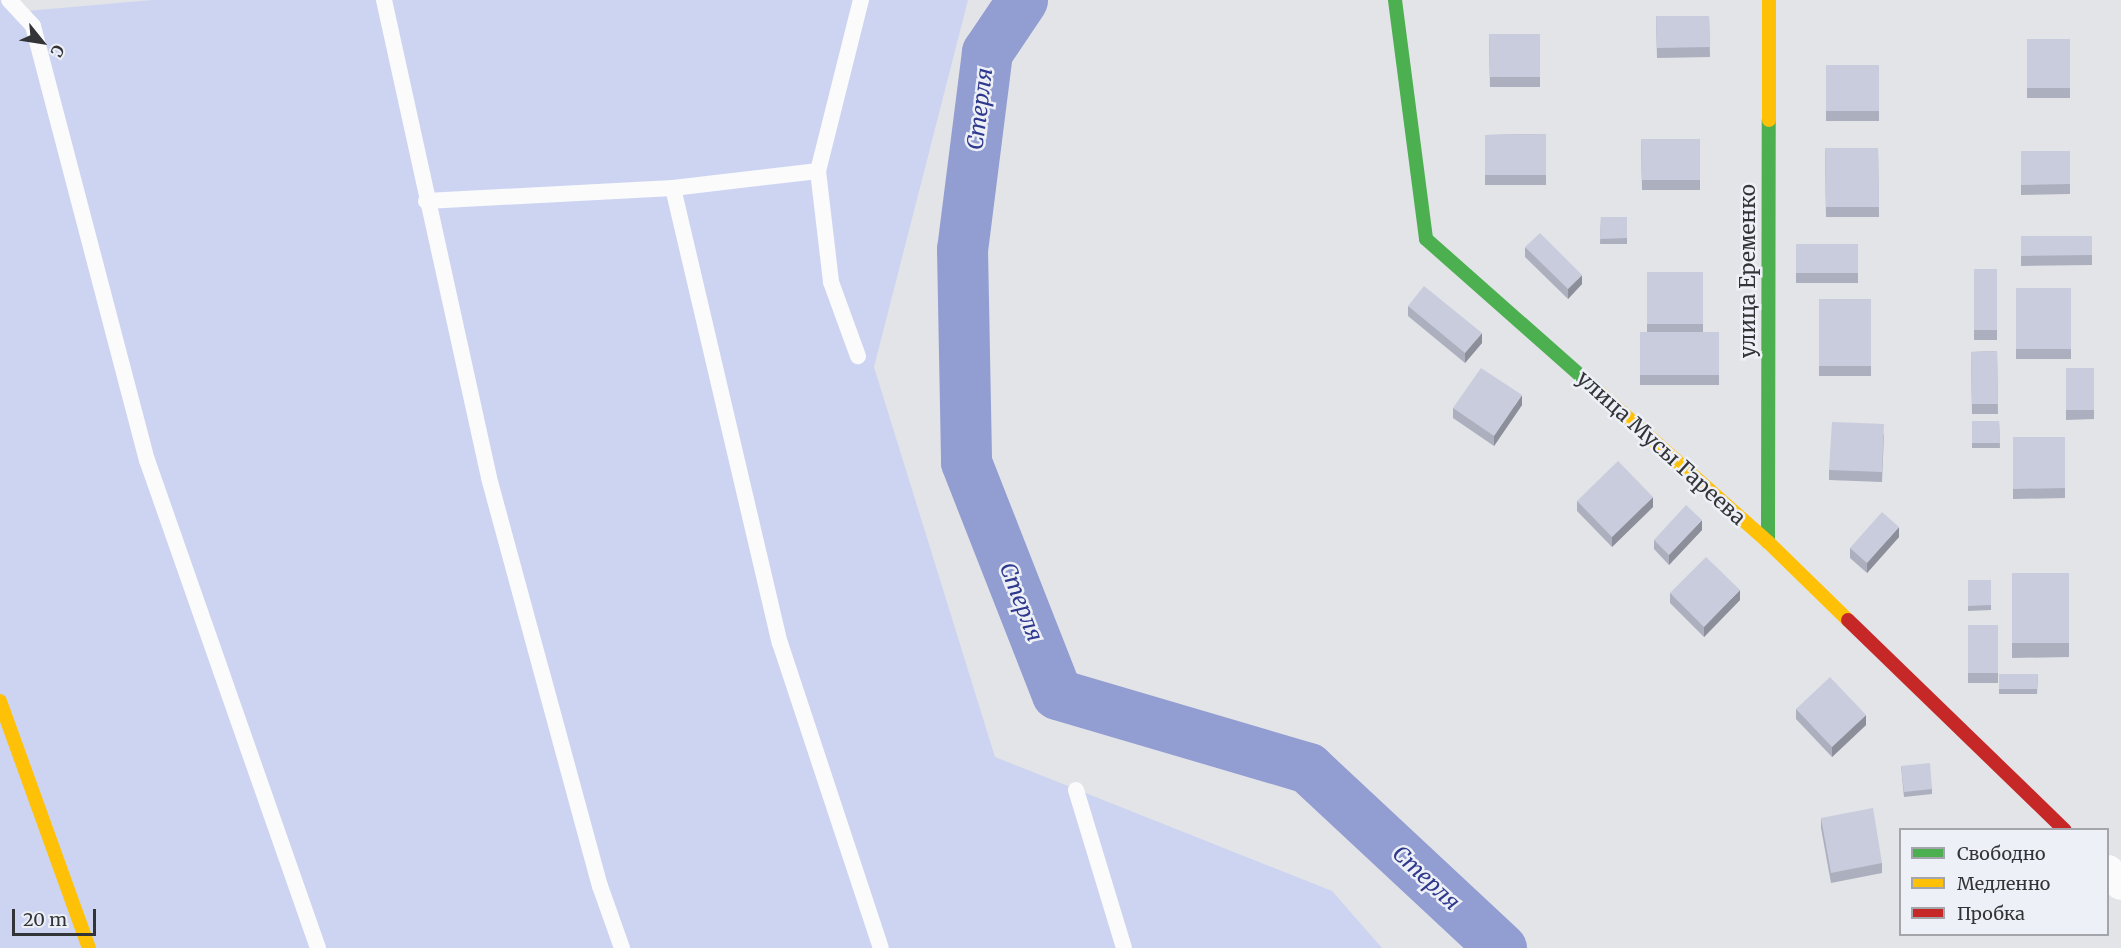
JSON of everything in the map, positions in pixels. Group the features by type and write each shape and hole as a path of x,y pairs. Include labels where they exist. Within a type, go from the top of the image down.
{"street":[{"name":"улица Мусы Гареева","path":"1395,0 1426,239 1768,543 2063,828"},
{"name":"улица Еременко","path":"1768,543 1769,0"},
{"path":"0,701 89,948"},
{"path":"2109,872 2121,884"}],"lane":[{"path":"9,0 33,26 147,460 318,948"},
{"path":"384,0 410,108 426,201 489,478 600,886 622,948"},
{"path":"858,356 831,282 818,171 861,0"},
{"path":"426,201 672,188 818,171"},
{"path":"672,188 780,643 881,948"},
{"path":"1076,790 1124,948"}],"shaded area":[{"path":"0,0 19,0 27,11 152,0 968,0 874,367 995,757 1332,891 1382,948 0,948"}],"building":[{"path":"1656,16 1709,16 1710,47 1657,48"},
{"path":"1489,34 1540,34 1540,77 1490,77"},
{"path":"2027,39 2070,39 2070,88 2027,88"},
{"path":"1826,65 1879,65 1879,111 1826,111"},
{"path":"1546,134 1546,175 1485,175 1485,135"},
{"path":"1641,139 1700,139 1700,180 1642,180"},
{"path":"1825,148 1878,148 1879,207 1826,207"},
{"path":"2021,151 2070,151 2070,184 2021,185"},
{"path":"1601,217 1627,217 1627,238 1600,239"},
{"path":"1540,233 1582,275 1568,289 1525,247"},
{"path":"2021,236 2092,236 2092,255 2021,256"},
{"path":"1796,244 1858,244 1858,273 1796,273"},
{"path":"1974,269 1997,269 1997,330 1974,330"},
{"path":"1647,272 1703,272 1703,324 1647,324"},
{"path":"1424,286 1482,333 1465,353 1408,306"},
{"path":"2016,288 2071,288 2071,349 2016,349"},
{"path":"1819,299 1871,299 1871,366 1819,366"},
{"path":"1640,332 1719,332 1719,375 1640,375"},
{"path":"1997,351 1998,404 1972,404 1971,352"},
{"path":"1481,368 1522,395 1494,436 1453,408"},
{"path":"2066,368 2094,368 2094,410 2066,410"},
{"path":"1972,421 1999,421 2000,443 1972,443"},
{"path":"1832,422 1884,424 1882,472 1829,470"},
{"path":"2013,437 2065,437 2065,488 2013,489"},
{"path":"1618,461 1653,497 1612,537 1577,501"},
{"path":"1686,505 1702,520 1669,555 1654,540"},
{"path":"1882,512 1899,527 1867,563 1850,548"},
{"path":"1706,557 1740,590 1704,627 1670,593"},
{"path":"2012,573 2069,573 2069,643 2012,643"},
{"path":"1968,580 1991,580 1991,605 1968,606"},
{"path":"1968,625 1998,625 1998,673 1968,673"},
{"path":"1999,674 2038,674 2037,689 1999,689"},
{"path":"1830,677 1866,715 1832,747 1796,709"},
{"path":"1930,763 1932,789 1904,792 1901,766"},
{"path":"1873,808 1882,863 1831,873 1821,818"}],"waterway":[{"name":"Стерля","path":"1022,0 987,52 962,249 966,462 1057,694 1308,768 1501,948"}],"traffic: fast":[{"path":"1395,0 1426,239 1599,392"},
{"path":"1768,542 1769,120"}],"traffic: slow":[{"path":"1769,0 1769,120"},
{"path":"1599,392 1768,542 1848,620"},
{"path":"0,701 89,948"}],"traffic: jam":[{"path":"1848,620 2063,828"}]}
